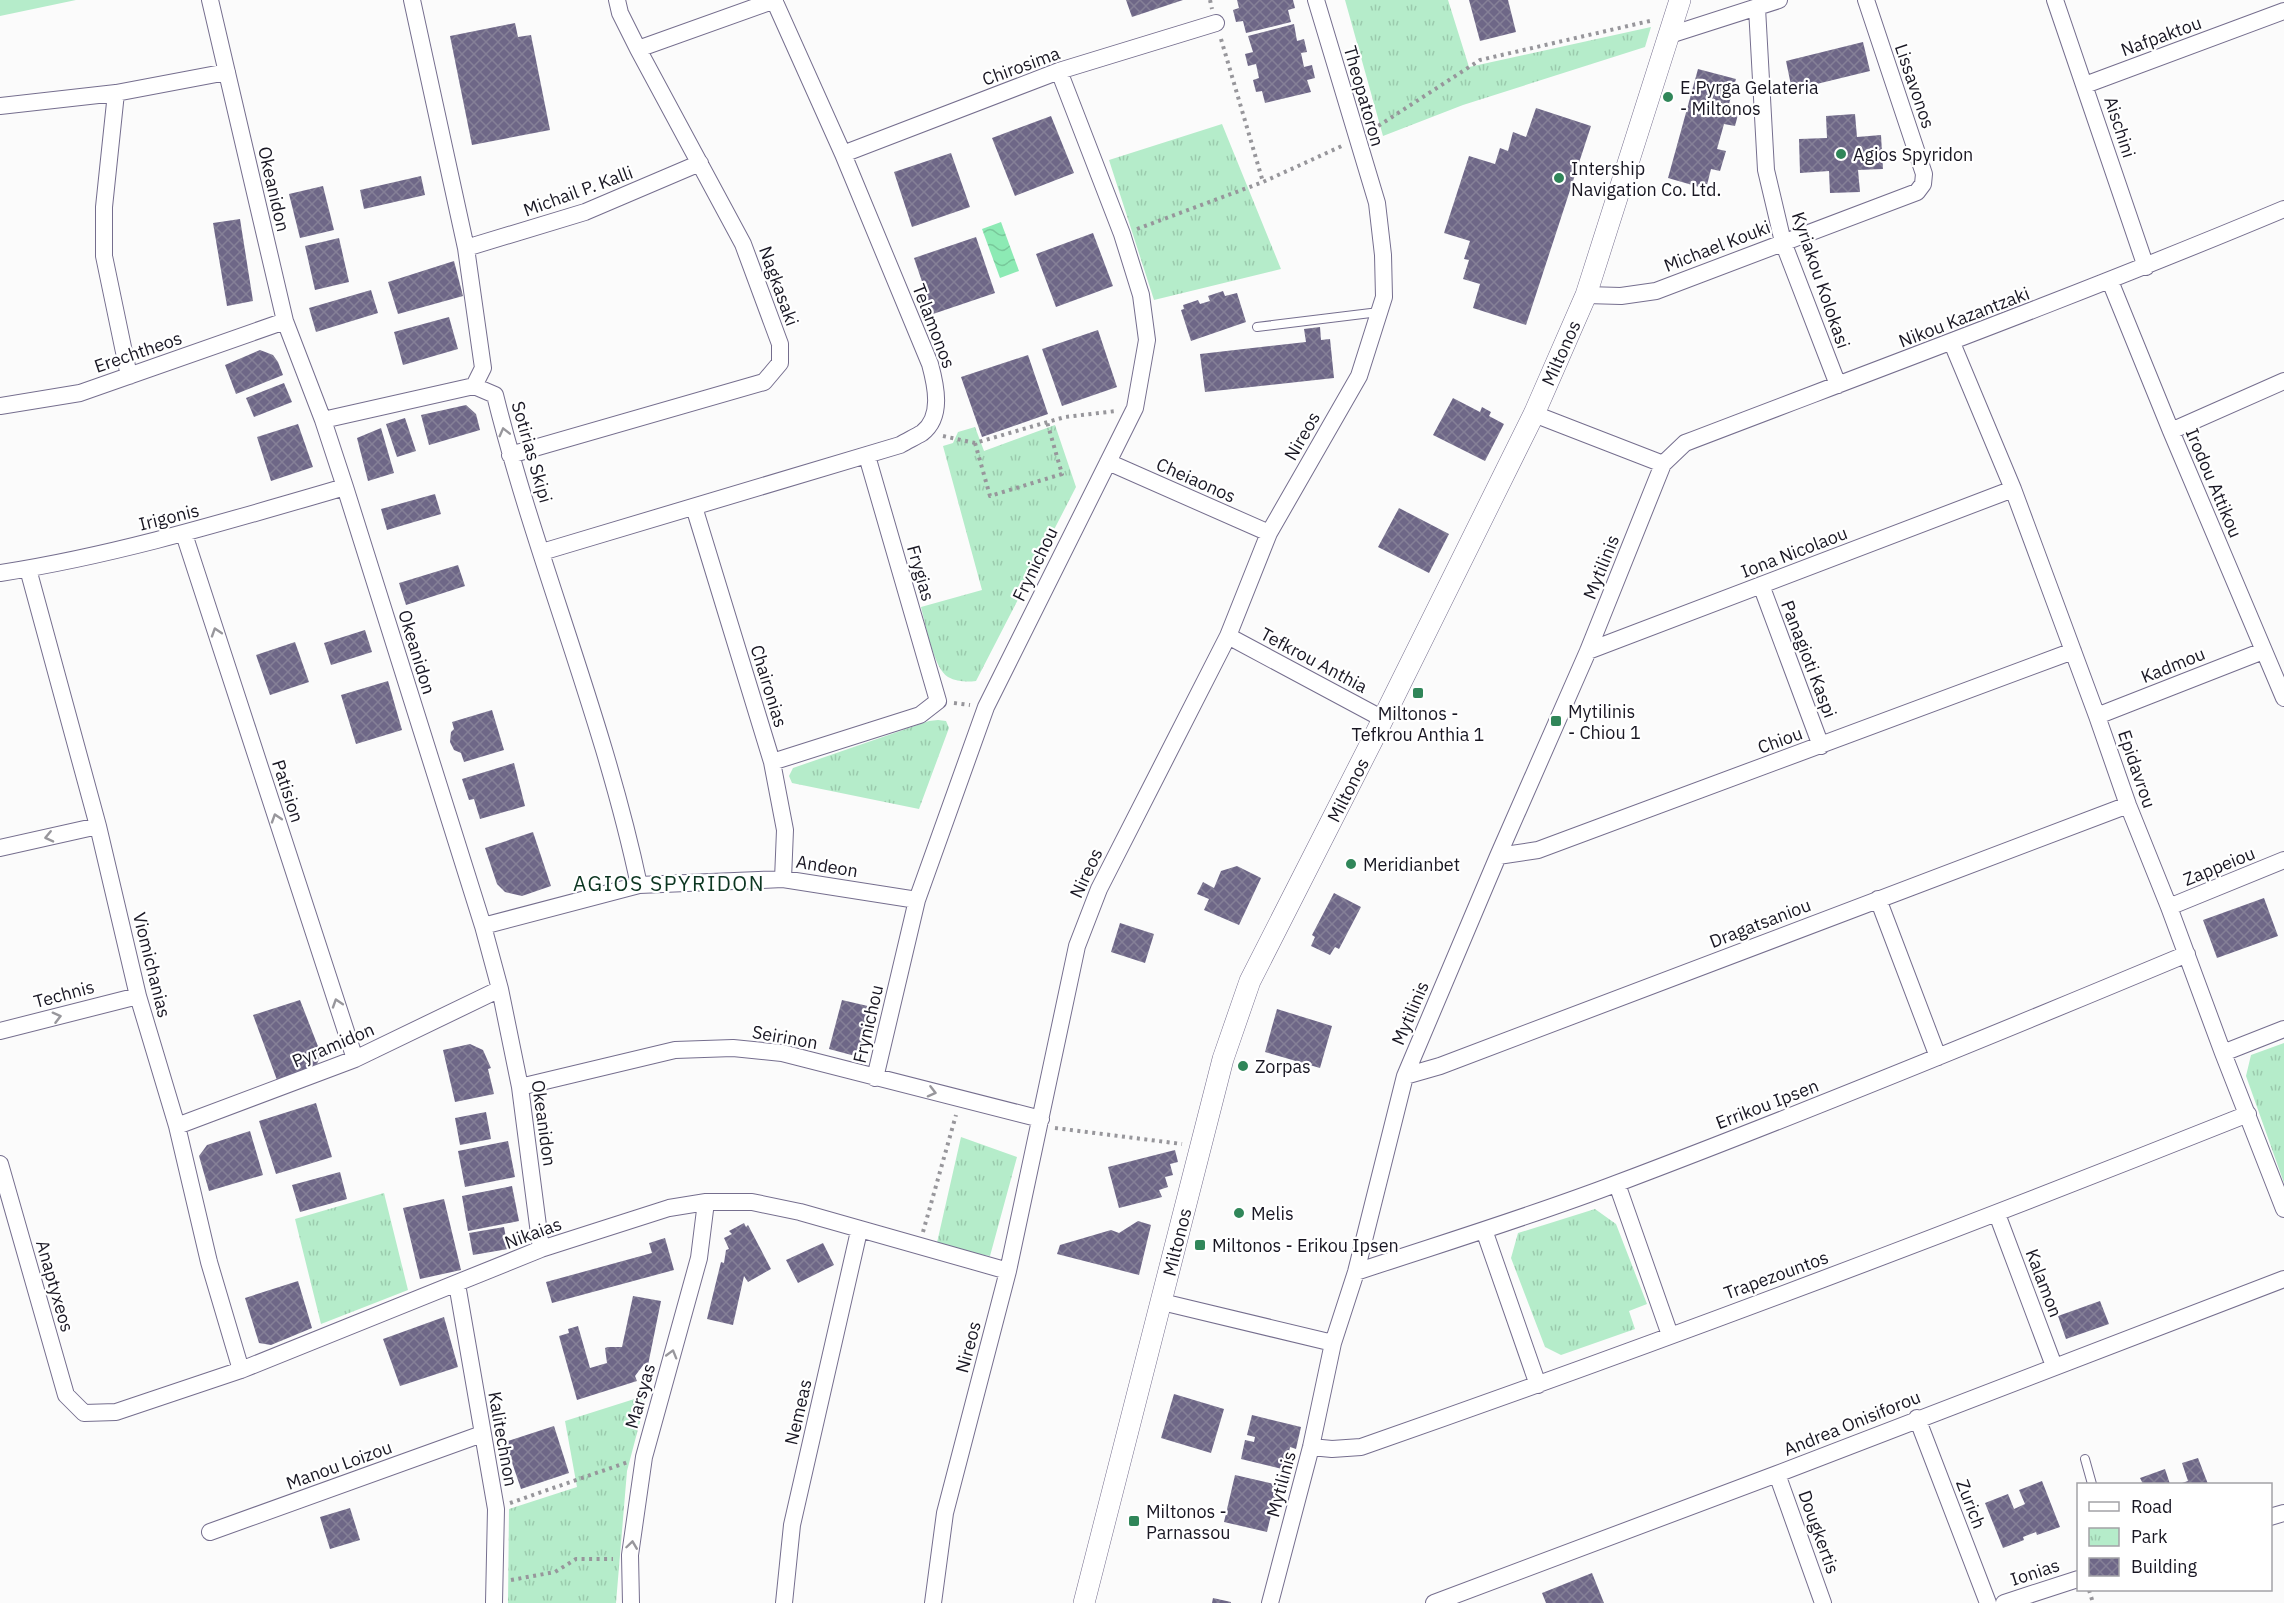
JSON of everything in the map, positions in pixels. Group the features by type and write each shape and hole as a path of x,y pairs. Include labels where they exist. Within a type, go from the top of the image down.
{"street":[{"name":"Okeanidon","path":"210,0 285,321 345,487 483,926 500,989 520,1087 542,1249"},
{"path":"322,420 474,386 483,369 466,248 412,0"},
{"name":"Nagkasaki","path":"510,455 764,382 780,363 780,344 743,244 638,49 620,13 617,0"},
{"path":"638,49 774,0"},
{"name":"Telamonos","path":"774,0 843,154 930,364 936,388 935,412 924,431"},
{"name":"Theopatoron","path":"1316,0 1356,140 1377,203"},
{"path":"1670,36 1779,0"},
{"name":"Lissavonos","path":"1866,0 1924,174 1923,184"},
{"name":"Aischini","path":"2055,0 2146,267"},
{"name":"Miltonos","path":"1084,1603 1223,1059 1250,981 1534,414 1586,295 1678,7"},
{"name":"Kyriakou Kolokasi","path":"1757,8 1766,170 1783,242 1838,385"},
{"name":"Nafpaktou","path":"2085,85 2284,11"},
{"name":"Chirosima","path":"843,154 1059,71 1216,23"},
{"name":"Frynichou","path":"875,1078 917,900 986,707 1135,408 1147,340 1141,295 1122,234 1059,71"},
{"path":"0,106 116,93 227,72"},
{"path":"116,93 104,207 104,256 129,376"},
{"name":"Michail P. Kalli","path":"466,248 585,212 700,163"},
{"name":"Michael Kouki","path":"1586,295 1621,296 1656,291 1917,192 1923,184"},
{"name":"Nireos","path":"933,1603 945,1513 1008,1271 1077,946 1098,889 1228,636 1269,533 1359,376 1384,297 1383,255 1377,203"},
{"name":"Nikou Kazantzaki","path":"1663,464 1686,442 1952,343 2146,267 2284,209"},
{"name":"Irodou Attikou","path":"2110,281 2262,651 2284,698"},
{"name":"Erechtheos","path":"0,406 80,393 285,321"},
{"name":"Epidavrou","path":"1952,343 2013,489 2128,805 2284,1209"},
{"path":"2171,431 2284,381"},
{"name":"Sotirias Skipi","path":"474,386 495,396 510,455 627,830 639,885"},
{"path":"1534,414 1663,464"},
{"path":"542,552 867,456 900,445 924,431"},
{"name":"Frygias","path":"867,456 938,700"},
{"name":"Cheiaonos","path":"1108,462 1269,533"},
{"name":"Mytilinis","path":"1270,1603 1311,1447 1333,1343 1356,1272 1405,1076 1588,651 1663,464"},
{"name":"Irigonis","path":"0,573 28,569 184,534 345,487"},
{"name":"Iona Nicolaou","path":"1588,651 2013,489"},
{"name":"Chaironias","path":"694,507 772,762 785,830 783,879"},
{"name":"Patision","path":"184,534 355,1059"},
{"name":"Viomichanias","path":"28,569 98,826 138,996 177,1126 209,1262 241,1370"},
{"name":"Panagioti Kaspi","path":"1761,585 1821,746"},
{"name":"Tefkrou Anthia","path":"1228,636 1383,719"},
{"name":"Chiou","path":"1498,856 1539,850 2073,651"},
{"name":"Kadmou","path":"2097,716 2262,651"},
{"path":"772,762 920,716 938,700"},
{"name":"Dragatsaniou","path":"1405,1076 1440,1066 2128,805"},
{"path":"0,848 98,826"},
{"name":"Zappeiou","path":"2169,907 2284,860"},
{"name":"Andeon","path":"483,926 639,885 783,879 917,900"},
{"path":"1878,899 1938,1057"},
{"name":"Errikou Ipsen","path":"1356,1272 1617,1184 1938,1057 2187,954"},
{"name":"Pyramidon","path":"177,1126 355,1059 500,989"},
{"name":"Technis","path":"0,1031 138,996"},
{"path":"2223,1053 2284,1029"},
{"name":"Seirinon","path":"520,1087 675,1050 733,1048 782,1053 1040,1122"},
{"name":"Trapezountos","path":"1311,1447 1332,1449 1361,1447 1539,1385 1997,1214 2248,1114"},
{"name":"Anaptyxeos","path":"0,1164 66,1395 84,1413"},
{"path":"1617,1184 1670,1335"},
{"name":"Nikaias","path":"84,1413 116,1412 241,1370 542,1249 669,1208 706,1202 752,1202 800,1212 859,1231 1008,1271"},
{"name":"Marsyas","path":"631,1603 630,1559 644,1457 699,1258 706,1202"},
{"name":"Kalamon","path":"1997,1214 2054,1366"},
{"path":"1484,1230 1539,1385"},
{"name":"Nemeas","path":"784,1603 792,1525 859,1231"},
{"name":"Andrea Onisiforou","path":"1434,1603 2284,1279"},
{"name":"Kalitechnon","path":"457,1284 495,1509 495,1603"},
{"path":"1162,1302 1333,1343"},
{"name":"Zurich","path":"1917,1418 1988,1603"},
{"name":"Manou Loizou","path":"210,1532 482,1434"},
{"name":"Dougkertis","path":"1777,1474 1823,1603"},
{"name":"Ionias","path":"2004,1603 2077,1580"}],"lane":[{"path":"1257,327 1379,312"},
{"path":"2085,1459 2091,1483"}],"path":[{"path":"1210,0 1263,182"},
{"path":"1122,234 1263,182 1356,140 1480,60 1678,7"},
{"path":"924,431 975,443 1065,417 1135,408"},
{"path":"975,443 990,496 1062,474 1047,422"},
{"path":"938,700 986,707"},
{"path":"919,1247 960,1099"},
{"path":"1040,1122 1201,1146"},
{"path":"495,1509 644,1457"},
{"path":"495,1582 555,1572 576,1559 630,1559"}],"green space":[{"path":"0,0 76,0 0,16"},
{"path":"1345,0 1448,0 1469,67 1651,27 1645,47 1463,105 1383,136"},
{"path":"1222,124 1281,269 1154,300 1109,160"},
{"path":"1055,425 1076,487 976,681 951,679 943,672 934,656 921,607 982,590 943,446 953,443 958,432 975,427 984,451"},
{"path":"929,721 946,721 949,728 919,809 792,783 789,776 793,768"},
{"path":"2284,1043 2284,1183 2246,1076 2251,1055"},
{"path":"961,1137 1017,1157 990,1256 936,1247"},
{"path":"384,1193 408,1290 321,1324 295,1219"},
{"path":"1595,1209 1616,1224 1647,1304 1629,1311 1635,1329 1561,1355 1545,1347 1511,1258 1518,1233"},
{"path":"647,1395 627,1471 616,1603 508,1603 509,1509 577,1487 565,1421"}],"water":[{"path":"1001,222 1019,271 1000,278 982,229"}],"building":[{"path":"1126,0 1183,0 1132,17"},
{"path":"1237,0 1293,0 1295,8 1288,10 1291,22 1246,33 1243,21 1236,22 1233,10 1239,8"},
{"path":"1469,0 1508,0 1516,32 1480,41"},
{"path":"515,23 518,37 531,35 550,130 472,145 450,36"},
{"path":"1294,24 1297,41 1304,39 1307,52 1301,53 1304,67 1312,65 1315,78 1307,80 1311,92 1265,103 1262,91 1256,92 1253,80 1259,78 1256,64 1248,66 1245,54 1253,52 1248,36"},
{"path":"1863,42 1870,71 1792,90 1786,61"},
{"path":"1698,69 1736,79 1729,104 1740,107 1735,126 1724,124 1717,149 1726,151 1720,171 1711,169 1706,189 1668,178"},
{"path":"1536,108 1591,126 1526,325 1473,308 1480,284 1463,279 1469,260 1464,259 1470,241 1444,233 1469,156 1495,164 1500,148 1508,151 1513,132 1526,137"},
{"name":"Agios Spyridon","path":"1855,114 1857,137 1881,135 1883,169 1858,170 1860,192 1830,193 1829,171 1800,173 1799,139 1827,138 1826,116"},
{"path":"1051,116 1074,173 1015,196 992,138"},
{"path":"951,153 970,207 912,227 894,172"},
{"path":"421,176 425,195 364,209 360,190"},
{"path":"323,186 334,230 300,238 289,194"},
{"path":"240,219 253,301 227,306 213,223"},
{"path":"1093,233 1113,286 1056,307 1036,254"},
{"path":"976,237 995,293 933,314 914,258"},
{"path":"339,238 349,282 315,290 305,246"},
{"path":"454,261 463,296 398,314 388,282"},
{"path":"371,290 378,313 316,332 309,308"},
{"path":"1223,291 1225,296 1237,293 1246,322 1191,341 1181,310 1184,309 1183,305 1198,300 1200,304 1210,301 1208,296"},
{"path":"449,317 458,349 403,365 394,332"},
{"path":"1320,327 1321,340 1330,339 1334,378 1205,392 1200,354 1306,342 1304,329"},
{"path":"1098,330 1117,387 1062,406 1042,349"},
{"path":"260,350 273,355 283,375 236,394 225,365"},
{"path":"1028,355 1048,414 982,437 961,377"},
{"path":"284,383 292,402 254,417 246,398"},
{"path":"1453,398 1480,412 1482,407 1491,412 1489,416 1504,424 1485,461 1433,435"},
{"path":"466,405 476,414 480,430 429,445 421,415"},
{"path":"405,418 416,451 397,457 386,424"},
{"path":"298,424 313,467 271,481 257,437"},
{"path":"381,428 394,473 368,481 357,438"},
{"path":"435,494 441,514 387,530 381,509"},
{"path":"1399,508 1449,534 1429,573 1378,547"},
{"path":"458,565 465,586 406,605 399,583"},
{"path":"365,630 372,652 331,665 324,643"},
{"path":"295,642 309,682 270,695 256,655"},
{"path":"388,681 402,730 356,744 341,695"},
{"path":"492,710 504,750 464,762 461,753 454,750 450,742 451,732 454,729 452,722"},
{"path":"514,763 525,806 480,819 474,799 469,800 462,779"},
{"path":"533,832 551,886 522,896 505,892 497,884 485,848"},
{"path":"1237,866 1261,878 1239,925 1204,910 1209,899 1197,894 1203,882 1214,888 1221,871"},
{"path":"1334,893 1361,907 1339,949 1335,947 1330,955 1311,946 1315,937 1312,935"},
{"path":"2264,898 2278,936 2217,958 2203,920"},
{"path":"1120,923 1154,934 1145,963 1111,952"},
{"path":"300,1000 321,1054 316,1067 277,1080 253,1015"},
{"path":"842,1000 872,1007 859,1057 829,1049"},
{"path":"1277,1009 1332,1026 1320,1068 1265,1052"},
{"path":"470,1044 483,1050 491,1068 488,1069 494,1094 455,1102 443,1050"},
{"path":"316,1103 332,1157 276,1174 259,1121"},
{"path":"486,1112 491,1139 460,1145 455,1118"},
{"path":"250,1131 263,1175 209,1191 199,1156 207,1145"},
{"path":"508,1141 515,1177 465,1187 458,1151"},
{"path":"1175,1150 1178,1162 1170,1164 1173,1175 1165,1177 1168,1187 1159,1190 1162,1197 1119,1208 1108,1167"},
{"path":"340,1172 347,1199 300,1212 292,1185"},
{"path":"512,1186 519,1221 468,1231 462,1196"},
{"path":"444,1199 461,1270 420,1279 403,1208"},
{"path":"1138,1221 1151,1225 1139,1275 1057,1254 1060,1245 1111,1230 1119,1233"},
{"path":"744,1223 746,1227 748,1225 771,1269 748,1282 744,1276 733,1325 707,1319 721,1262 724,1263 726,1250 729,1249 724,1238 732,1234 729,1231"},
{"path":"504,1227 508,1249 473,1255 469,1233"},
{"path":"665,1238 674,1270 552,1303 546,1282 652,1253 649,1243"},
{"path":"823,1243 834,1265 798,1283 786,1260"},
{"path":"298,1281 312,1328 271,1345 259,1343 245,1298"},
{"path":"633,1296 661,1301 648,1365 644,1364 635,1376 637,1381 577,1400 559,1336 569,1333 568,1329 578,1326 590,1368 607,1363 605,1348 622,1347"},
{"path":"2100,1301 2109,1324 2066,1339 2058,1316"},
{"path":"444,1317 458,1367 400,1386 383,1339"},
{"path":"1174,1394 1224,1409 1211,1453 1161,1438"},
{"path":"1252,1415 1301,1427 1296,1449 1290,1447 1289,1452 1294,1453 1290,1471 1241,1459 1245,1440 1254,1442 1255,1437 1247,1435"},
{"path":"554,1426 569,1473 521,1489 505,1442"},
{"path":"2198,1458 2208,1483 2182,1483 2188,1481 2182,1463"},
{"path":"2165,1469 2170,1483 2142,1483 2140,1478"},
{"path":"1235,1475 1278,1485 1267,1532 1224,1522"},
{"path":"2042,1481 2060,1527 2037,1535 2036,1532 2023,1537 2024,1540 2003,1548 1985,1503 2008,1494 2014,1509 2025,1504 2019,1490"},
{"path":"350,1508 360,1540 330,1549 320,1517"},
{"path":"1592,1573 1604,1603 1546,1603 1542,1593"},
{"path":"1213,1598 1231,1602 1231,1603 1212,1603"}],"place":[{"name":"E.Pyrga Gelateria - Miltonos","path":"1668,97"},
{"name":"Agios Spyridon","path":"1841,154"},
{"name":"Intership Navigation Co. Ltd.","path":"1559,178"},
{"name":"Miltonos - Tefkrou Anthia 1","path":"1418,693"},
{"name":"Mytilinis - Chiou 1","path":"1556,721"},
{"name":"Meridianbet","path":"1351,864"},
{"name":"Zorpas","path":"1243,1066"},
{"name":"Melis","path":"1239,1213"},
{"name":"Miltonos - Erikou Ipsen","path":"1200,1245"},
{"name":"Miltonos - Parnassou","path":"1134,1521"}],"district":[{"name":"AGIOS SPYRIDON","path":"669,883"}]}
